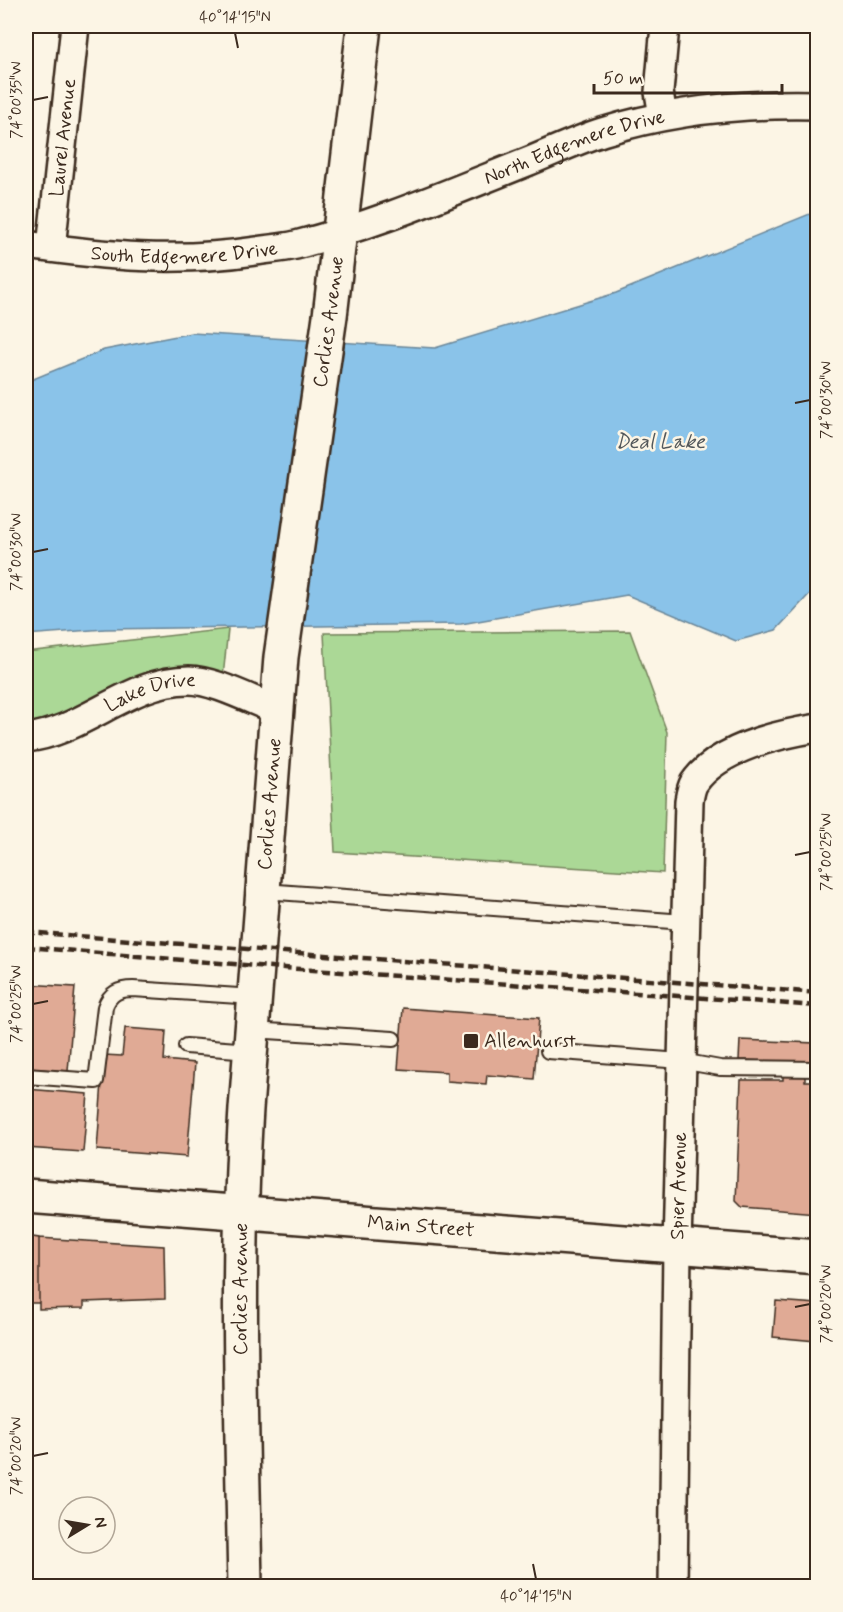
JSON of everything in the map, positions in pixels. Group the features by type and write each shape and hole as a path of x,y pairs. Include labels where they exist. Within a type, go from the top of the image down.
{"street":[{"name":"Laurel Avenue","path":"38,247 75,26"},
{"name":"Corlies Avenue","path":"245,1587 241,1344 242,1170 251,1041 281,657 330,316 364,26"},
{"path":"663,116 659,92 665,26"},
{"name":"North Edgemere Drive","path":"340,232 378,221 601,132 663,116 723,107 757,104 818,105"},
{"name":"South Edgemere Drive","path":"38,247 135,257 215,257 294,246 340,232"},
{"name":"Lake Drive","path":"26,738 55,732 135,693 164,683 191,680 212,685 277,710"},
{"name":"Spier Avenue","path":"673,1587 677,1246 689,801 693,785 706,769 745,747 771,738 818,728"},
{"name":"Main Street","path":"26,1196 818,1257"}],"lane":[{"path":"264,891 685,922"},
{"path":"26,1076 96,1081 105,1007 108,998 118,991 134,989 255,997"},
{"path":"186,1046 251,1041 393,1039"},
{"path":"548,1051 681,1061 734,1069 818,1070"}],"green space":[{"path":"228,629 221,696 194,683 26,742 26,652"},
{"path":"630,631 667,732 663,873 335,852 324,633"}],"water":[{"name":"Deal Lake","path":"817,211 817,586 776,630 736,641 627,595 461,624 105,629 26,635 26,382 104,350 192,333 435,348 616,293"}],"building":[{"path":"26,984 75,987 68,1071 26,1068"},
{"path":"403,1008 539,1018 534,1079 487,1075 486,1084 447,1081 447,1072 398,1069"},
{"path":"125,1028 166,1031 164,1060 195,1063 187,1157 97,1150 104,1055 122,1056"},
{"path":"740,1040 815,1043 815,1063 739,1060"},
{"path":"783,1073 805,1074 805,1081 818,1081 818,1213 742,1207 736,1201 741,1080 783,1080"},
{"path":"26,1089 88,1094 83,1152 26,1148"},
{"path":"26,1236 39,1238 39,1303 26,1303"},
{"path":"39,1238 164,1246 165,1299 84,1302 84,1308 39,1309"},
{"path":"776,1301 818,1304 818,1343 773,1337"}],"railway":[{"path":"26,932 818,993"},
{"path":"26,947 818,1006"}],"place":[{"name":"Allenhurst","path":"471,1041"}]}
